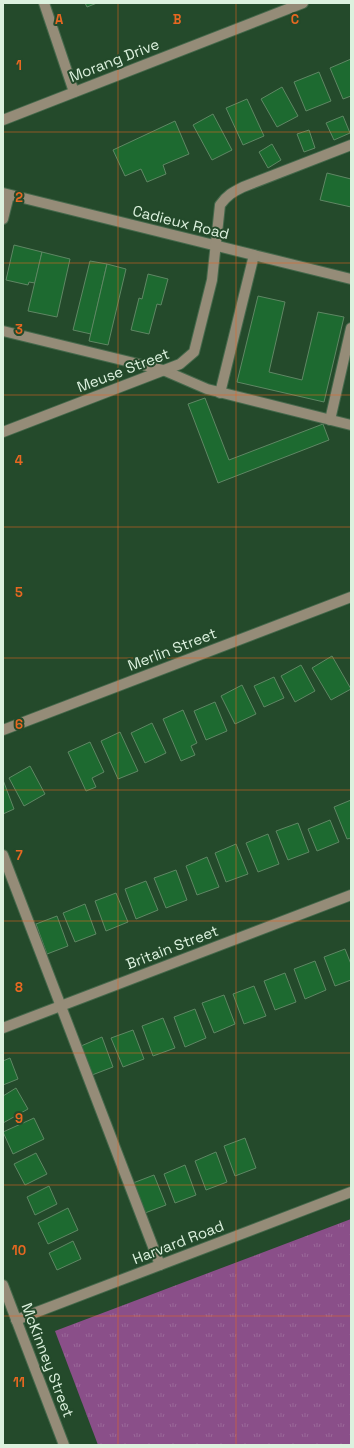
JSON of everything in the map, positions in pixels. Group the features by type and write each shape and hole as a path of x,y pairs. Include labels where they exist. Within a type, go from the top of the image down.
{"street":[{"path":"44,3 74,92"},
{"name":"Morang Drive","path":"3,120 303,3"},
{"name":"Meuse Street","path":"3,432 180,364 194,352 212,280 220,205 230,194 243,187 351,145"},
{"path":"3,219 6,194"},
{"name":"Cadieux Road","path":"6,194 351,279"},
{"path":"220,393 254,255"},
{"path":"330,420 351,328"},
{"path":"3,331 164,370 206,389 351,425"},
{"name":"Merlin Street","path":"3,730 351,597"},
{"path":"3,855 160,1266"},
{"name":"Britain Street","path":"3,1028 351,894"},
{"name":"Harvard Road","path":"16,1320 351,1192"},
{"name":"McKinney Street","path":"3,1285 64,1445"}],"green space":[{"path":"351,1219 351,1445 98,1445 55,1331"}],"building":[{"path":"85,3 97,3 87,7"},
{"path":"351,59 351,96 343,99 330,68"},
{"path":"319,72 331,101 306,111 294,82"},
{"path":"282,87 298,116 277,127 261,99"},
{"path":"247,99 264,136 243,145 226,108"},
{"path":"213,114 232,150 212,160 193,125"},
{"path":"343,116 350,133 334,140 326,123"},
{"path":"175,121 189,154 163,165 166,174 147,182 141,169 125,176 113,150"},
{"path":"309,130 315,148 304,152 297,134"},
{"path":"272,144 281,160 268,168 259,152"},
{"path":"327,173 351,179 351,207 320,200"},
{"path":"14,245 42,252 35,283 29,282 28,285 6,280"},
{"path":"42,252 70,259 57,317 28,311"},
{"path":"90,261 107,264 91,334 73,330"},
{"path":"107,264 126,269 108,345 89,341"},
{"path":"148,274 168,279 161,305 157,304 149,334 131,330 139,298 142,299"},
{"path":"258,296 285,302 269,372 302,380 318,312 344,317 324,402 237,382"},
{"path":"205,398 229,460 323,424 329,440 218,483 188,404"},
{"path":"332,656 351,689 331,700 312,668"},
{"path":"301,665 315,691 295,702 281,676"},
{"path":"274,677 284,698 264,707 254,686"},
{"path":"242,685 256,714 235,724 221,696"},
{"path":"215,702 227,731 206,740 194,711"},
{"path":"183,710 197,743 191,746 195,755 181,761 163,719"},
{"path":"152,723 166,753 145,763 131,733"},
{"path":"120,732 138,771 118,779 101,741"},
{"path":"90,742 104,772 92,778 96,787 86,791 68,752"},
{"path":"30,766 45,794 24,806 9,778"},
{"path":"3,780 14,809 3,814"},
{"path":"351,800 351,838 347,839 334,807"},
{"path":"330,820 339,842 317,851 308,829"},
{"path":"298,823 309,852 288,860 276,831"},
{"path":"268,834 279,864 258,872 246,843"},
{"path":"236,844 248,874 226,882 215,853"},
{"path":"207,857 219,887 197,895 186,866"},
{"path":"176,870 187,900 166,908 154,878"},
{"path":"146,881 158,910 136,919 125,889"},
{"path":"116,893 128,922 106,931 95,901"},
{"path":"85,904 96,934 75,942 63,913"},
{"path":"57,916 68,946 47,954 36,924"},
{"path":"345,949 351,964 351,980 335,986 324,957"},
{"path":"315,961 326,990 305,999 294,969"},
{"path":"285,973 296,1002 275,1010 264,981"},
{"path":"254,986 266,1016 244,1024 233,994"},
{"path":"224,995 235,1024 214,1033 202,1003"},
{"path":"195,1009 206,1038 185,1047 174,1017"},
{"path":"163,1018 175,1048 153,1056 142,1026"},
{"path":"133,1030 144,1059 123,1067 111,1038"},
{"path":"102,1037 113,1067 92,1075 81,1046"},
{"path":"10,1058 18,1079 3,1085 3,1061"},
{"path":"16,1088 28,1109 3,1123 3,1096"},
{"path":"34,1118 44,1139 13,1154 3,1132"},
{"path":"245,1138 256,1168 235,1176 224,1146"},
{"path":"216,1152 227,1182 206,1190 195,1161"},
{"path":"36,1153 47,1174 25,1185 14,1164"},
{"path":"185,1165 196,1195 175,1203 164,1174"},
{"path":"154,1175 166,1205 145,1213 133,1183"},
{"path":"49,1186 57,1204 35,1215 27,1197"},
{"path":"68,1208 78,1230 48,1244 38,1223"},
{"path":"73,1241 81,1259 57,1270 49,1253"}]}
